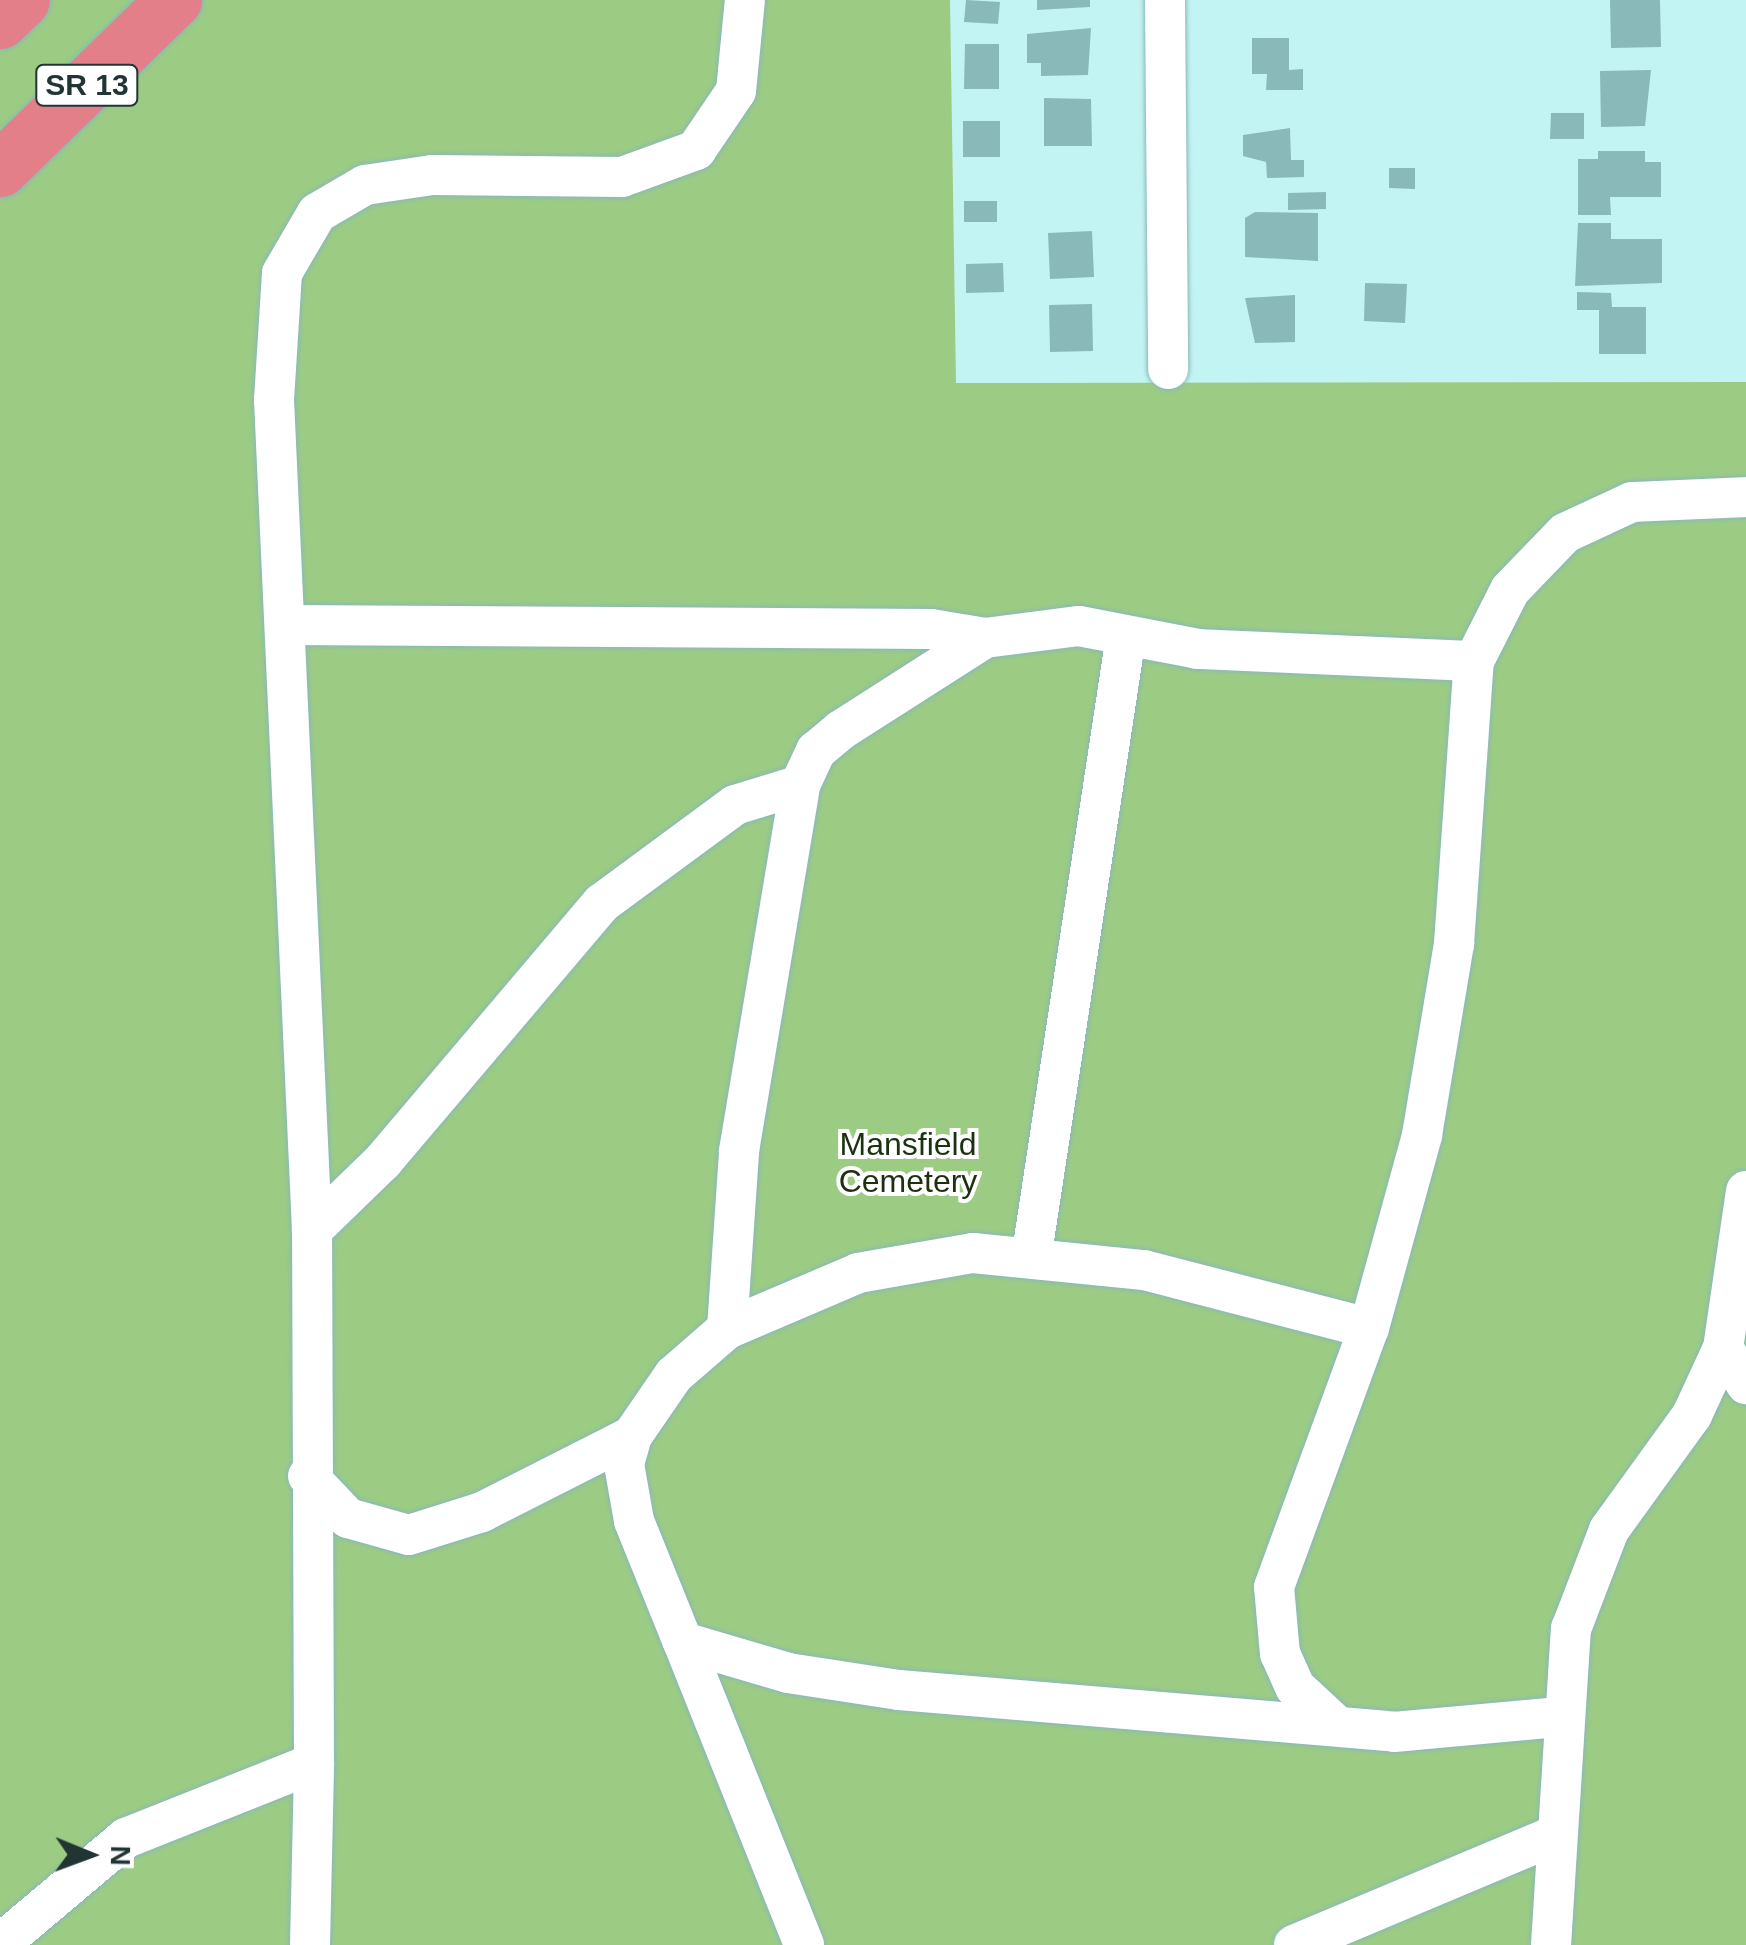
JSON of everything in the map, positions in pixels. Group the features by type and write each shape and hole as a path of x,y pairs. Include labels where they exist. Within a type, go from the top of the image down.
{"highway":[{"path":"0,22 22,0"},
{"name":"SR 13","path":"0,169 174,0"}],"street":[{"path":"310,1945 314,1763 308,1476 312,1230 275,305 294,240 317,212 364,185 432,176 622,177 696,150 736,92 745,0"},
{"path":"1165,0 1168,369"},
{"path":"1337,1726 1295,1687 1271,1622 1284,1550 1369,1328 1443,1026 1474,661 1510,590 1565,533 1632,502 1746,497"},
{"path":"288,625 931,629 985,638 1050,626 1198,649 1474,661"},
{"path":"1032,1253 1126,636"},
{"path":"727,1329 739,1151 800,785 816,750 841,730 985,638"},
{"path":"312,1230 384,1161 602,902 735,805 800,785"},
{"path":"1551,1945 1560,1717 1587,1579 1609,1530 1692,1415 1723,1348 1746,1191"},
{"path":"804,1945 634,1521 624,1464 632,1436 674,1375 727,1329 858,1273 930,1257 1032,1253 1144,1270 1369,1328"},
{"path":"1723,1348 1746,1384"},
{"path":"308,1476 348,1518 409,1536 540,1490 632,1436"},
{"path":"683,1642 850,1684 1394,1732 1560,1717"},
{"path":"0,1944 126,1838 314,1763"},
{"path":"1294,1945 1553,1836"}],"green space":[{"name":"Mansfield Cemetery","path":"0,0 950,0 956,383 1746,382 1746,1945 0,1945"}],"building":[{"path":"966,0 1000,2 998,24 964,22"},
{"path":"1037,0 1090,0 1090,7 1037,10"},
{"path":"1610,0 1660,0 1661,47 1611,48"},
{"path":"1091,28 1088,75 1041,76 1041,63 1027,63 1027,34"},
{"path":"1252,38 1289,38 1289,70 1303,69 1303,90 1266,90 1267,74 1252,74"},
{"path":"965,44 999,44 999,89 964,89"},
{"path":"1651,70 1645,126 1601,127 1600,71"},
{"path":"1044,98 1091,99 1092,146 1044,146"},
{"path":"1551,113 1584,113 1584,139 1550,139"},
{"path":"963,121 1000,121 1000,157 963,157"},
{"path":"1290,128 1291,160 1304,160 1304,177 1267,178 1266,162 1243,156 1243,135"},
{"path":"1598,151 1645,151 1645,162 1661,162 1661,197 1610,197 1611,215 1578,215 1578,159 1598,159"},
{"path":"1389,168 1415,168 1415,189 1389,188"},
{"path":"1326,192 1326,209 1288,210 1288,193"},
{"path":"964,201 997,201 997,222 964,222"},
{"path":"1255,212 1318,213 1318,261 1245,257 1245,218"},
{"path":"1578,223 1611,223 1611,239 1662,239 1662,283 1575,286"},
{"path":"1092,231 1094,277 1050,279 1048,233"},
{"path":"1003,263 1004,292 966,293 966,264"},
{"path":"1365,283 1407,284 1405,323 1364,321"},
{"path":"1577,292 1611,293 1612,307 1646,307 1646,354 1599,354 1599,310 1577,310"},
{"path":"1295,295 1295,342 1255,343 1245,298"},
{"path":"1092,304 1093,351 1050,352 1049,305"}]}
